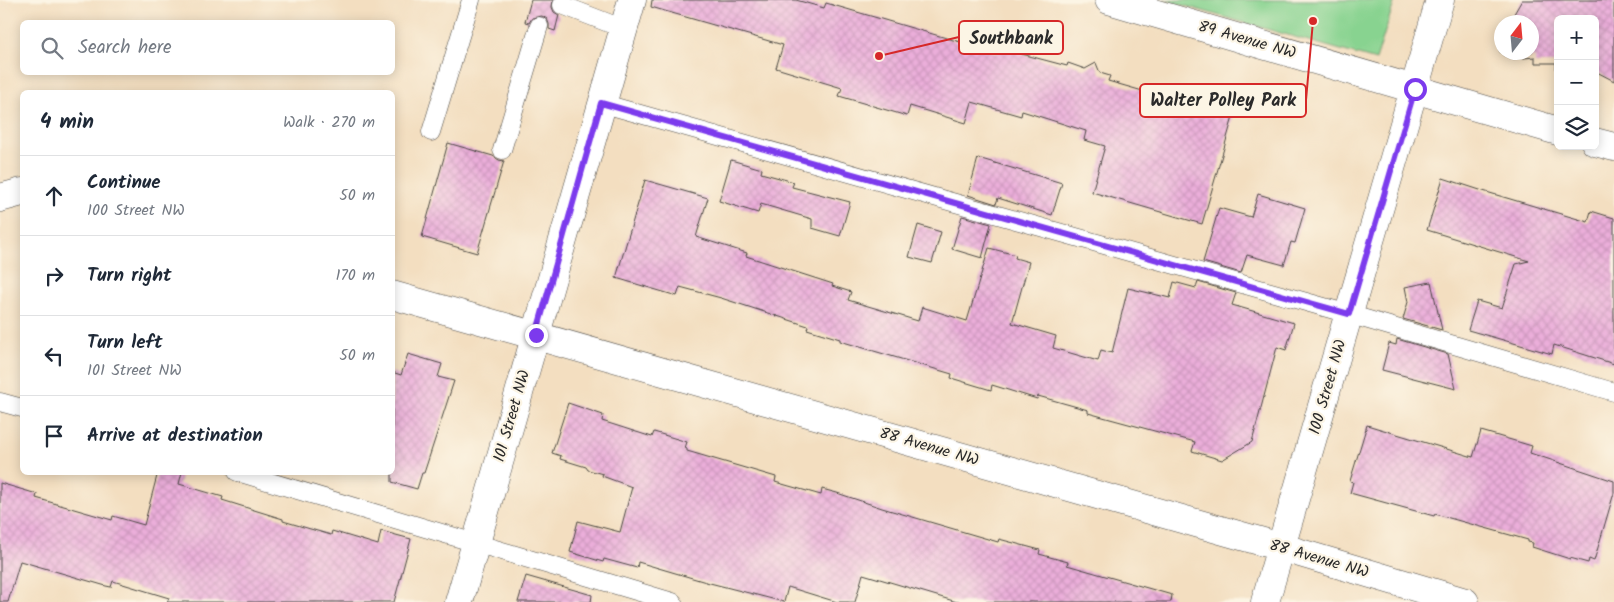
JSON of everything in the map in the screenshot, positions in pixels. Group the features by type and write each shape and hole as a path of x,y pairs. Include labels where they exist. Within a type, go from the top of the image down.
{"street":[{"name":"101 Street NW","path":"459,602 632,0"},
{"name":"89 Avenue NW","path":"1109,0 1554,130"},
{"name":"100 Street NW","path":"1265,602 1440,0"},
{"path":"1599,143 1614,147"},
{"path":"0,198 20,193"},
{"name":"88 Avenue NW","path":"395,295 1281,547 1465,602"}],"lane":[{"path":"430,132 471,0"},
{"path":"562,5 624,29"},
{"path":"502,150 539,26"},
{"path":"601,103 1349,314 1614,392"},
{"path":"0,402 20,407"},
{"path":"247,475 673,602"}],"green space":[{"path":"1164,0 1395,0 1376,60"}],"building":[{"path":"531,0 553,0 552,7 554,12 559,15 555,31 549,29 547,19 542,16 532,18 529,23 525,22"},
{"path":"652,0 796,0 824,8 826,3 998,53 999,48 1067,66 1068,63 1085,69 1096,63 1100,73 1110,76 1108,81 1233,117 1202,224 1092,192 1105,146 1084,140 1086,131 1022,111 1021,116 972,102 966,123 910,106 907,116 839,96 842,88 776,68 783,45 651,7"},
{"path":"1522,0 1614,0 1614,81 1599,73 1599,15 1554,15 1554,63 1535,63 1535,60 1539,60 1539,15 1513,15"},
{"path":"448,143 504,161 477,253 422,237"},
{"path":"978,158 1062,183 1052,215 998,198 996,204 968,195"},
{"path":"731,160 762,169 761,173 794,182 792,187 850,202 840,236 812,228 812,219 761,204 758,213 719,201"},
{"path":"1443,178 1588,222 1591,211 1614,218 1614,364 1554,345 1552,354 1468,330 1477,301 1502,308 1516,264 1529,261 1427,230"},
{"path":"645,180 708,198 696,237 747,253 746,256 833,284 832,286 851,292 848,300 918,321 922,307 967,321 989,248 1016,255 1015,258 1029,262 1012,323 1056,336 1053,348 1098,361 1101,350 1112,353 1128,288 1170,298 1174,282 1196,288 1198,282 1236,293 1232,305 1294,323 1286,350 1277,347 1252,442 1222,460 1192,451 1195,442 1088,413 1088,410 1038,396 1037,399 992,385 991,390 951,378 952,374 840,341 840,339 807,329 808,326 721,298 680,287 677,296 616,278"},
{"path":"1258,194 1305,208 1295,243 1291,242 1284,265 1247,255 1241,273 1203,262 1219,208 1251,217"},
{"path":"962,216 991,224 982,258 952,249"},
{"path":"918,225 941,232 932,263 909,257"},
{"path":"1431,282 1442,330 1403,319 1408,302 1405,287"},
{"path":"1397,339 1448,354 1456,389 1382,370 1389,343 1396,345"},
{"path":"408,354 442,364 438,377 454,381 417,489 392,482 392,475 395,475 395,373 401,375"},
{"path":"568,403 603,415 602,421 652,437 654,432 687,442 685,448 687,451 776,477 775,482 821,495 822,489 998,542 999,539 1040,550 1039,554 1068,562 1067,565 1172,595 1171,602 957,602 863,574 855,602 837,602 788,587 784,602 638,562 637,568 604,559 603,562 570,552 578,521 620,532 632,487 602,476 603,474 588,470 586,467 560,459 561,456 552,453"},
{"path":"1367,425 1473,457 1481,431 1532,446 1530,453 1614,481 1614,493 1594,561 1589,559 1588,563 1570,559 1532,547 1533,543 1528,542 1528,540 1350,493 1353,482 1350,481"},
{"path":"157,475 181,475 179,484 223,497 222,500 283,519 283,521 331,535 332,531 378,545 381,531 411,539 394,602 167,602 169,598 113,581 111,587 106,586 20,561 8,602 0,602 0,483 37,494 36,498 112,520 113,516 144,525"},
{"path":"526,576 592,595 591,602 518,602"}],"place":[{"name":"Walter Polley Park","path":"1313,21"},
{"name":"Southbank","path":"879,56"}],"route":[{"path":"536,335 601,103 1349,314 1415,89"}]}
